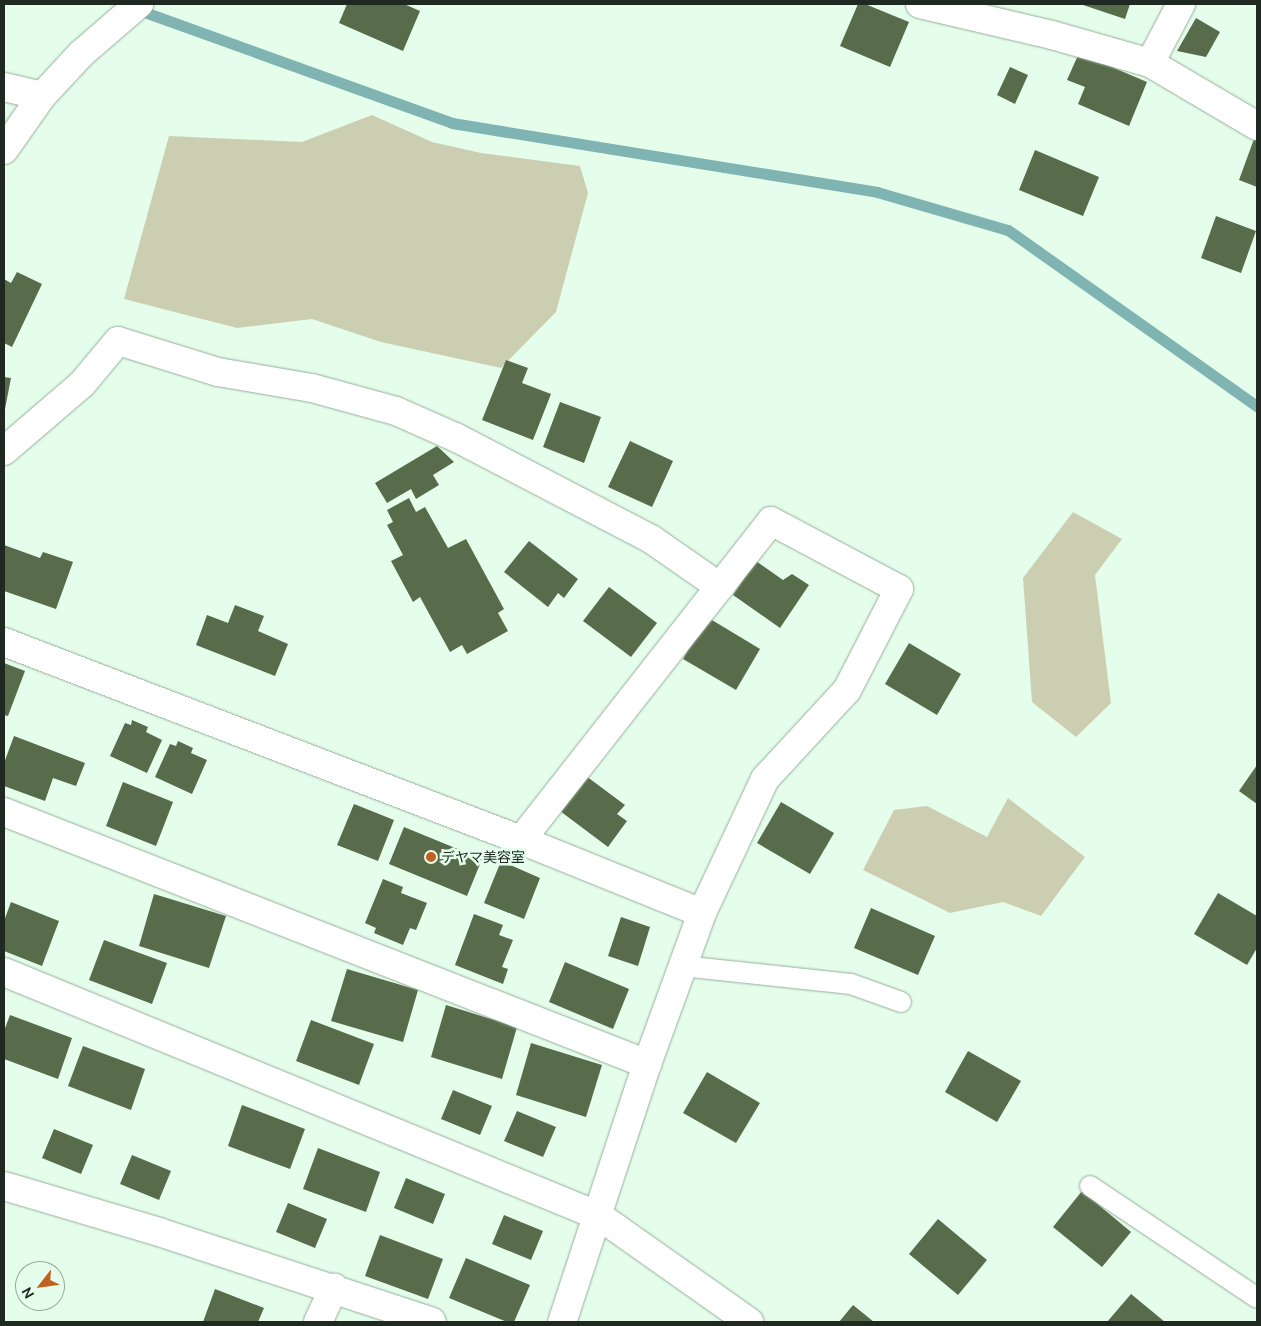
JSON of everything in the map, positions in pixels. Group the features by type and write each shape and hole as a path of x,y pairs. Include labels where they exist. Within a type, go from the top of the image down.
{"street":[{"path":"4,150 42,96 81,54 139,4"},
{"path":"920,4 1052,35 1150,64 1257,126"},
{"path":"1150,64 1182,4"},
{"path":"4,87 42,96"},
{"path":"4,451 82,384 118,341 218,372 312,388 396,411 457,438 651,538 720,587"},
{"path":"521,840 771,521 899,589 848,690 765,779 702,913 647,1064 599,1216 562,1322"},
{"path":"4,642 521,840 702,913"},
{"path":"4,812 647,1064"},
{"path":"4,972 599,1216 749,1322"},
{"path":"4,1186 334,1288 432,1322"},
{"path":"318,1322 334,1288"}],"lane":[{"path":"682,966 851,984 901,1002"},
{"path":"1090,1186 1257,1298"}],"green space":[{"path":"372,115 432,142 481,153 580,166 588,193 556,312 501,368 381,342 312,319 237,328 124,299 169,136 302,142"},
{"path":"1073,512 1122,539 1095,575 1111,703 1076,737 1032,702 1023,578"},
{"path":"1008,798 1085,857 1041,916 1003,902 950,913 863,870 894,810 927,806 987,837"}],"building":[{"path":"347,4 404,4 420,11 403,51 339,23"},
{"path":"858,4 865,4 909,22 890,67 840,46"},
{"path":"1080,4 1130,4 1125,19"},
{"path":"1196,18 1220,32 1206,57 1177,51"},
{"path":"1079,53 1147,82 1129,126 1078,104 1085,87 1067,80"},
{"path":"1010,67 1028,75 1015,104 997,95"},
{"path":"1254,139 1257,140 1257,187 1239,180"},
{"path":"1035,150 1099,177 1083,216 1019,190"},
{"path":"1216,216 1256,231 1241,273 1201,258"},
{"path":"17,272 42,284 12,347 4,343 4,279 11,283"},
{"path":"506,360 528,368 522,383 551,394 533,440 482,420"},
{"path":"4,377 11,378 5,409 4,409"},
{"path":"560,402 601,417 584,463 543,447"},
{"path":"630,441 673,461 652,507 608,487"},
{"path":"437,446 454,462 433,475 439,485 416,499 411,489 387,503 375,483"},
{"path":"409,498 416,512 425,507 448,548 466,539 504,609 498,613 508,631 467,654 462,645 450,652 420,597 413,602 391,561 403,555 387,525 393,522 387,510"},
{"path":"529,541 578,579 564,598 558,593 548,607 504,572"},
{"path":"4,545 40,558 43,552 73,562 56,609 4,591"},
{"path":"756,561 783,580 792,574 809,585 780,628 733,595"},
{"path":"609,587 657,623 631,657 583,621"},
{"path":"235,605 264,616 258,631 288,644 275,676 196,645 207,615 228,623"},
{"path":"707,617 760,649 736,690 683,659"},
{"path":"909,643 961,674 937,715 885,684"},
{"path":"4,663 25,671 8,716 4,715"},
{"path":"132,720 148,727 146,732 162,740 147,773 110,756 125,723 131,725"},
{"path":"14,736 85,763 76,786 53,778 45,801 4,786 4,763"},
{"path":"178,741 193,748 191,753 207,760 192,794 155,777 170,744 176,746"},
{"path":"1257,765 1257,804 1239,791"},
{"path":"586,776 625,805 617,814 627,821 608,847 560,811"},
{"path":"123,782 173,802 156,846 106,826"},
{"path":"781,802 834,833 810,874 757,843"},
{"path":"354,804 394,820 378,861 337,845"},
{"path":"404,827 482,859 467,896 389,864"},
{"path":"501,861 540,878 524,919 484,903"},
{"path":"383,879 403,887 401,893 427,903 416,930 410,928 403,945 374,933 376,928 365,923"},
{"path":"1218,893 1257,916 1257,948 1247,965 1194,934"},
{"path":"154,894 226,916 209,968 139,946"},
{"path":"11,902 59,921 42,966 4,951 4,921"},
{"path":"871,908 935,936 918,975 854,948"},
{"path":"474,914 503,925 499,935 513,940 502,967 508,969 503,984 455,965"},
{"path":"621,917 650,927 638,966 608,956"},
{"path":"104,940 167,963 152,1004 89,980"},
{"path":"565,962 629,989 613,1029 549,1002"},
{"path":"347,969 418,990 403,1042 331,1021"},
{"path":"446,1005 517,1027 502,1079 431,1057"},
{"path":"10,1015 72,1038 58,1079 4,1059 4,1031"},
{"path":"311,1020 374,1044 359,1085 296,1061"},
{"path":"531,1043 602,1065 586,1117 516,1095"},
{"path":"83,1046 145,1069 131,1110 68,1086"},
{"path":"968,1051 1021,1081 997,1122 945,1092"},
{"path":"707,1072 760,1103 736,1143 683,1113"},
{"path":"453,1090 492,1106 480,1135 441,1119"},
{"path":"242,1105 305,1129 290,1169 228,1146"},
{"path":"517,1111 556,1127 543,1157 504,1141"},
{"path":"54,1129 93,1145 81,1174 42,1158"},
{"path":"318,1148 380,1172 366,1212 303,1189"},
{"path":"132,1155 171,1171 159,1200 120,1184"},
{"path":"406,1178 445,1194 433,1224 394,1208"},
{"path":"1082,1191 1131,1232 1102,1267 1053,1227"},
{"path":"288,1203 327,1219 315,1248 276,1232"},
{"path":"504,1215 543,1231 531,1260 492,1244"},
{"path":"938,1219 987,1260 958,1295 909,1254"},
{"path":"380,1235 443,1259 428,1299 365,1276"},
{"path":"466,1258 530,1285 514,1322 507,1322 449,1298"},
{"path":"215,1289 264,1308 258,1322 203,1322"},
{"path":"1131,1294 1165,1322 1107,1322"},
{"path":"853,1305 874,1322 839,1322"}],"waterway":[{"path":"136,9 452,123 877,192 1008,230 1257,406"}],"place":[{"name":"デヤマ美容室","path":"431,857"}]}
